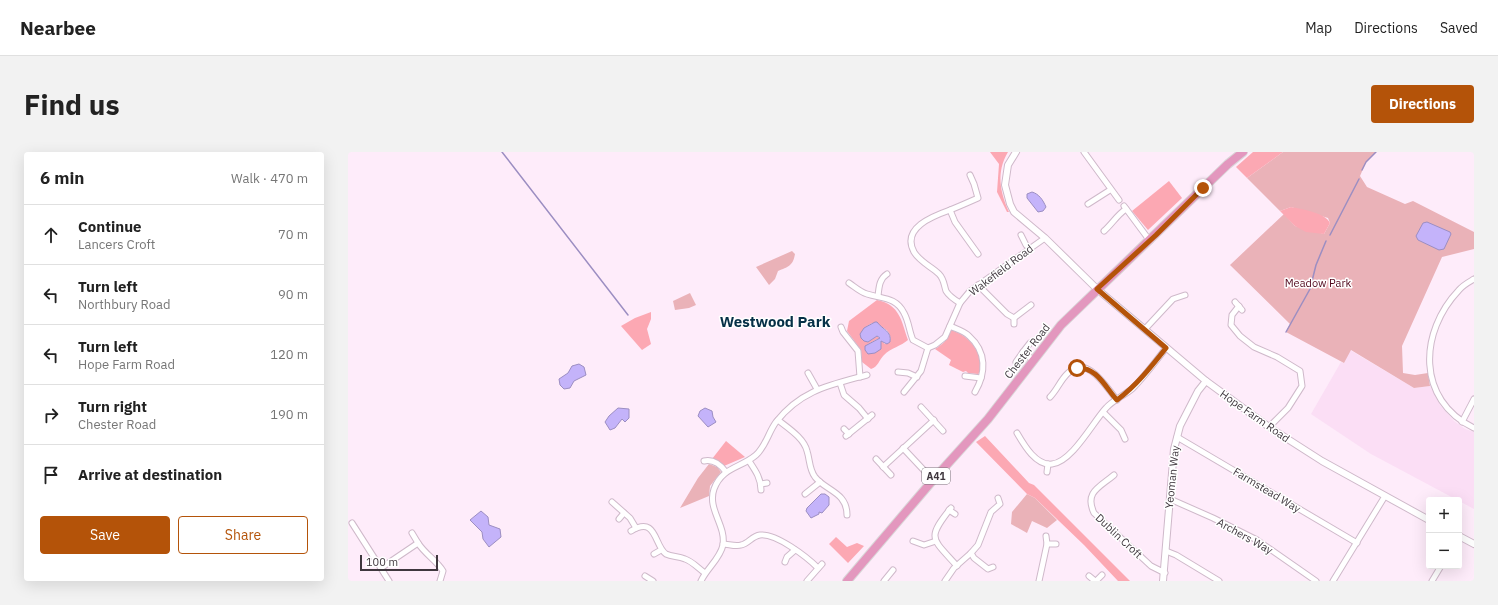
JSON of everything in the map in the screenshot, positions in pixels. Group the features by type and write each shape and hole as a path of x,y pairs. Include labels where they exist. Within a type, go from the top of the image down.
{"main road":[{"name":"Chester Road","path":"846,581 988,419 1061,325 1223,169 1243,152"}],"street":[{"name":"Hope Farm Road","path":"1016,152 1008,165 1005,185 1010,204 1014,212 1045,238 1097,289 1206,381 1269,427 1322,461 1426,518"},
{"path":"1084,152 1110,190 1119,200"},
{"path":"960,303 949,295 940,275 918,257 912,246 912,239 918,226 925,221 978,198 970,175"},
{"path":"1088,204 1110,190"},
{"path":"1104,231 1113,224 1118,215 1125,208 1150,240"},
{"path":"950,210 955,222 978,254"},
{"path":"1022,235 1026,244 1030,248"},
{"name":"Wakefield Road","path":"928,348 940,342 945,337 960,303 970,291 1045,238"},
{"path":"878,296 879,285 884,275"},
{"path":"1474,279 1459,289 1446,306 1436,325 1429,352 1431,373 1438,395 1447,408 1462,422 1474,428"},
{"path":"849,283 859,290 888,298 901,308 913,340 928,348 921,371 904,392"},
{"path":"978,286 1007,314 1014,318"},
{"path":"1145,329 1173,299 1185,295"},
{"path":"1014,318 1031,305"},
{"path":"1239,306 1232,315 1231,325 1240,336 1254,347 1277,357 1300,371 1302,386 1288,408 1269,427"},
{"path":"1014,318 1014,324"},
{"path":"950,326 968,335 976,345 983,359 983,372 975,392"},
{"path":"841,331 858,351 860,377"},
{"path":"1016,362 1030,343"},
{"path":"1017,433 1023,443 1037,459 1048,464 1057,462 1078,446 1097,418 1110,404 1128,392 1139,381 1166,348"},
{"path":"1023,352 1033,360"},
{"path":"1051,397 1067,373 1083,367 1090,369 1117,400"},
{"path":"898,372 908,373 917,377"},
{"path":"808,373 817,389"},
{"path":"701,581 716,560 723,544 723,536 712,505 714,489 726,472 733,467 749,461 764,446 772,427 799,399 817,389 867,376"},
{"path":"964,376 981,378"},
{"name":"Yeoman Way","path":"1163,581 1165,573 1174,449 1177,437 1188,410 1206,381"},
{"path":"840,383 844,394 870,417 848,435 844,429"},
{"path":"1462,422 1474,399"},
{"path":"921,407 943,431"},
{"path":"1103,412 1124,430 1125,439"},
{"path":"778,420 795,434 804,444 807,450 810,469 814,476 834,491 842,500 847,509 847,515"},
{"path":"883,467 934,420"},
{"name":"Farmstead Way","path":"1177,437 1357,543"},
{"path":"1023,443 1029,440"},
{"path":"903,448 933,480"},
{"path":"707,459 717,463 726,472"},
{"path":"876,459 891,475"},
{"path":"749,461 757,474 761,487 767,483"},
{"path":"1047,472 1048,464"},
{"name":"Dublin Croft","path":"1114,475 1094,492 1090,498 1093,509 1106,524 1151,566 1165,573"},
{"path":"805,494 820,482"},
{"path":"1333,581 1385,496"},
{"name":"Archers Way","path":"1170,499 1257,540 1316,581"},
{"path":"612,502 630,518 634,530 643,527 652,531 658,539 661,550 670,556 686,559 705,574"},
{"path":"945,581 956,566 971,554 980,540 991,512 1001,502"},
{"path":"955,514 950,509 937,526 934,535 936,541 956,566"},
{"path":"619,519 624,513"},
{"path":"352,524 390,581"},
{"path":"412,533 424,552 441,567 443,571 440,581"},
{"path":"723,544 742,545 760,535 776,538 820,566 807,581"},
{"path":"1039,581 1047,544 1046,536"},
{"path":"1462,538 1474,544"},
{"path":"913,541 924,545 936,541"},
{"path":"381,568 418,543"},
{"path":"1047,544 1056,544"},
{"path":"654,554 661,550"},
{"path":"785,558 795,550"},
{"path":"1166,551 1176,555 1219,581"},
{"path":"971,554 990,570"},
{"path":"1432,581 1439,569"},
{"path":"884,581 893,570"},
{"path":"1089,576 1096,581 1102,575"},
{"path":"646,576 653,581"}],"shaded area":[{"path":"990,152 1008,152 1002,167 1001,182 1003,197 1009,212 1007,212 997,192 999,164"},
{"path":"1253,152 1283,152 1247,178 1236,167"},
{"path":"1169,181 1182,198 1148,230 1132,211"},
{"path":"1032,192 1039,196 1044,202 1046,207 1043,211 1038,212 1027,198 1027,194"},
{"path":"1291,207 1319,214 1328,220 1330,223 1324,234 1306,232 1295,226 1280,211"},
{"path":"1427,222 1450,232 1451,234 1444,249 1439,250 1418,240 1416,236 1423,223"},
{"path":"877,300 885,302 898,314 908,340 887,353 875,367 871,369 862,362 861,350 847,331 849,321","holes":["872,323 886,329 890,334 890,342 885,344 880,340 865,346 877,339 880,339 877,336 868,342 860,336 864,328"]},
{"path":"651,312 651,319 647,329 651,344 642,350 621,326 635,318"},
{"path":"877,322 890,335 890,342 887,344 881,341 881,349 875,353 868,354 865,350 865,346 880,338 877,336 868,342 861,338 860,334 864,328"},
{"path":"951,330 964,336 974,345 981,364 981,372 978,374 968,373 966,371 963,372 949,365 951,360 935,349 945,341"},
{"path":"1350,350 1414,388 1430,386 1440,405 1454,421 1465,429 1474,432 1474,509 1462,503 1462,497 1452,497 1371,454 1311,414 1341,362 1344,363"},
{"path":"579,364 584,367 586,375 574,381 570,388 564,389 560,385 559,379 568,373 572,366"},
{"path":"618,408 629,409 629,418 625,422 622,419 615,428 610,430 605,422"},
{"path":"705,408 712,411 716,422 708,427 698,416 700,411"},
{"path":"985,436 1029,483 1034,485 1130,581 1118,581 1084,545 1035,498 1027,494 976,442"},
{"path":"726,441 745,457 724,466 718,461 712,459"},
{"path":"821,494 825,494 829,497 829,505 822,513 819,512 819,514 811,518 806,511 807,508"},
{"path":"481,511 488,517 489,525 500,529 501,537 489,547 483,539 482,532 470,520"},
{"path":"836,537 847,547 857,543 864,546 848,563 829,544"}],"green space":[{"name":"Meadow Park","path":"1283,152 1376,152 1366,162 1360,176 1367,187 1405,204 1413,201 1474,232 1474,249 1442,257 1402,346 1403,373 1415,375 1428,373 1430,386 1414,388 1351,350 1344,363 1286,332 1290,324 1230,265 1284,214 1295,226 1324,234 1330,223 1328,218 1291,207 1280,211 1247,178"},
{"path":"792,251 795,254 791,264 778,271 775,279 769,285 756,267"},
{"path":"690,293 696,305 689,308 675,310 673,301"},
{"path":"709,464 717,467 721,472 710,486 709,496 680,508 698,478"},
{"path":"1027,494 1035,498 1057,520 1047,528 1032,521 1027,533 1011,524 1012,512"}],"waterway":[{"path":"502,152 628,315"},
{"path":"1362,170 1366,162 1376,152"},
{"path":"1330,235 1359,179"},
{"path":"1286,332 1310,289 1316,265 1326,241"}],"district":[{"name":"Westwood Park","path":"775,322"}],"route":[{"path":"1077,368 1083,367 1090,369 1117,400 1139,381 1166,348 1097,289 1156,235 1203,188"}]}
